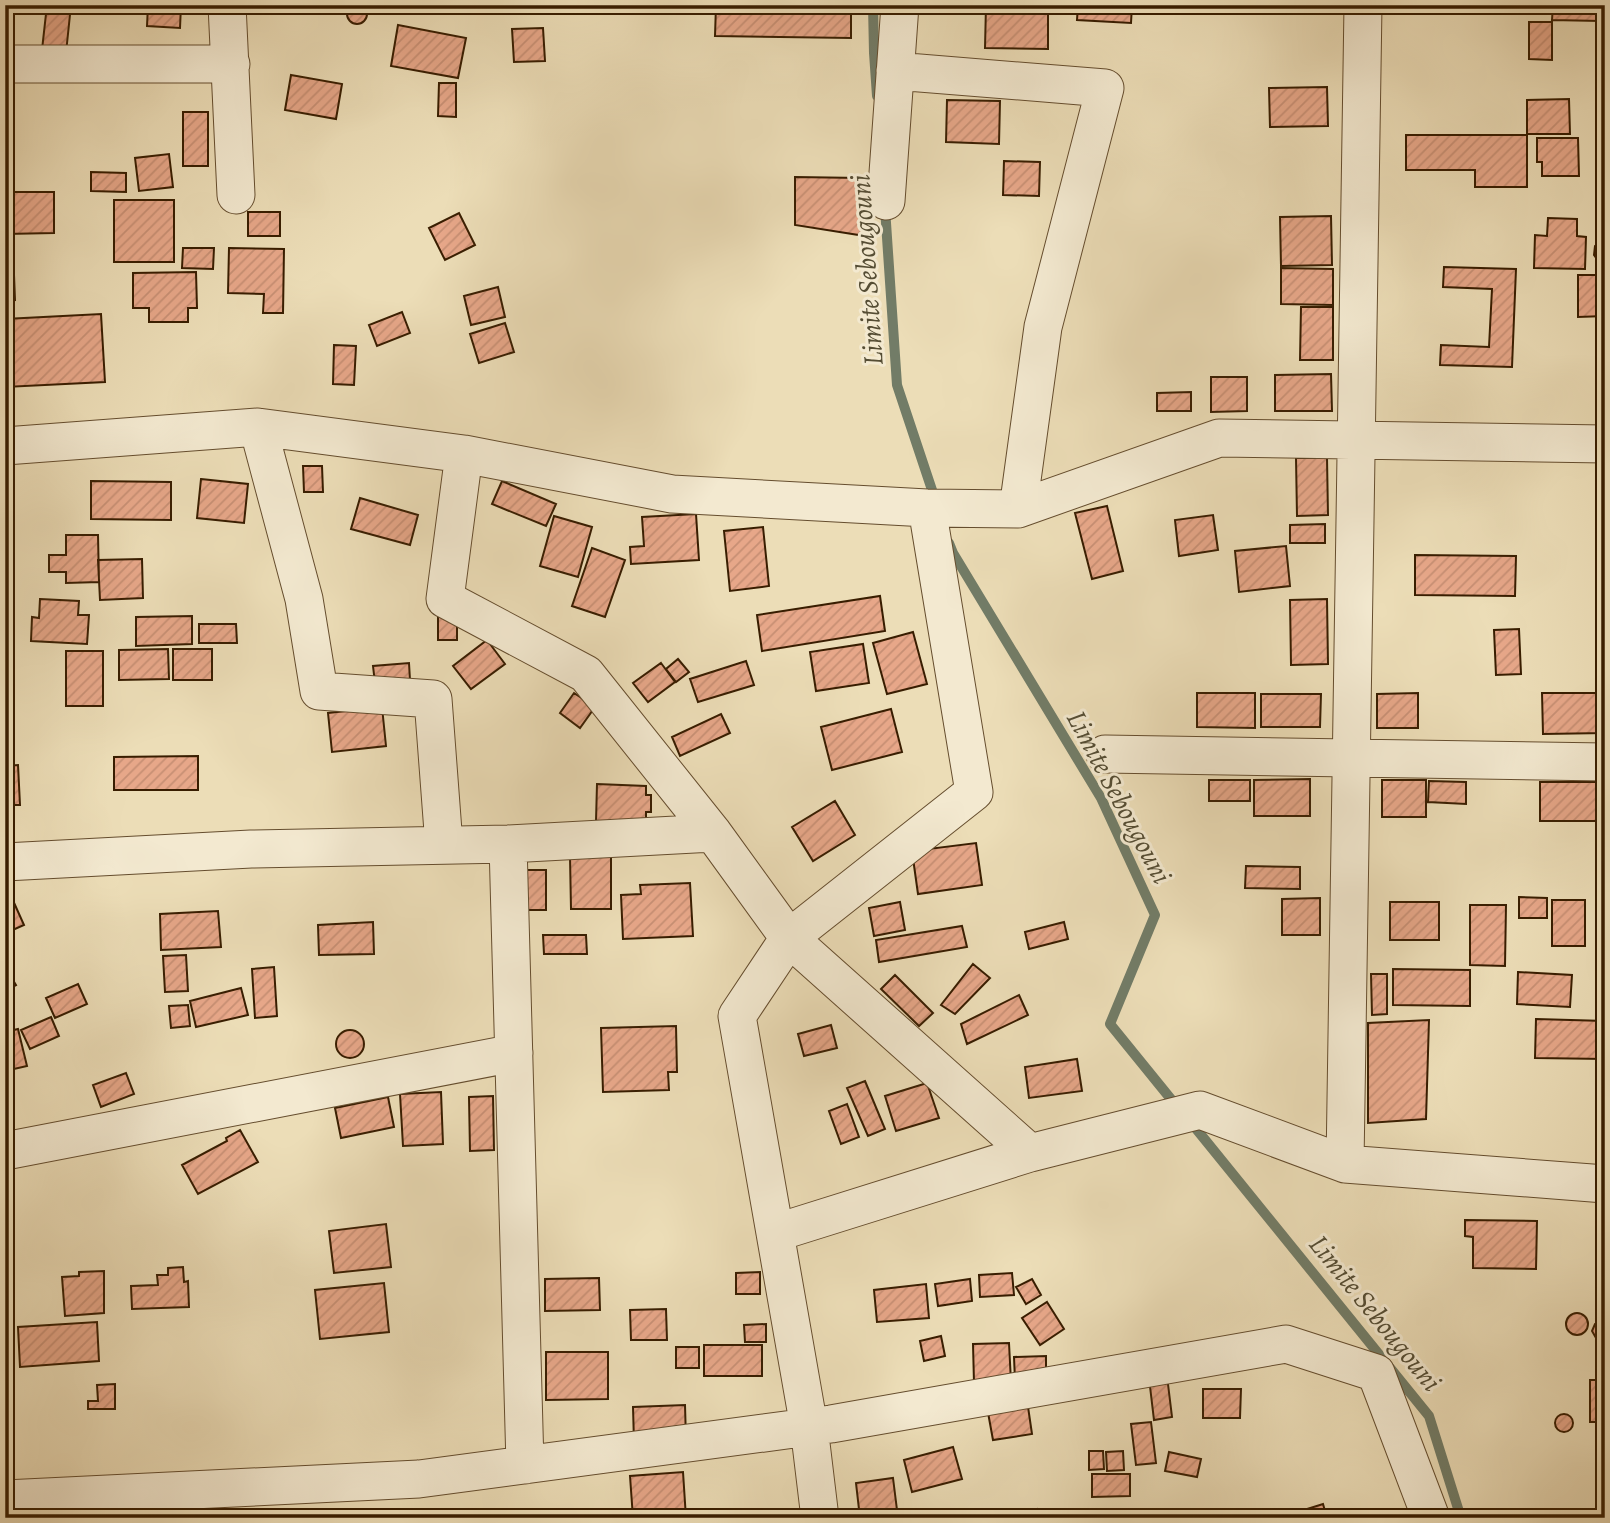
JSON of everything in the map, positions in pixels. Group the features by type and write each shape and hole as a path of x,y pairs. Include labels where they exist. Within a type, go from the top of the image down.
{"street":[{"path":"227,5 236,195"},
{"path":"886,201 900,5"},
{"path":"1345,1164 1363,5"},
{"path":"5,64 231,64"},
{"path":"895,71 1105,88 1043,327 1018,509"},
{"path":"5,446 258,427 464,454 672,494 927,508 1018,509 1219,438 1605,444"},
{"path":"258,427 304,599 319,691 433,699 444,845"},
{"path":"464,454 445,599 586,674 713,834 789,938 1030,1153"},
{"path":"820,1518 809,1427 737,1016 789,938 974,792 927,508"},
{"path":"1105,754 1605,762"},
{"path":"5,862 251,849 508,844 713,834"},
{"path":"508,844 525,1465"},
{"path":"5,1151 514,1053"},
{"path":"775,1233 1030,1153 1200,1110 1345,1164 1605,1184"},
{"path":"5,1499 419,1479 809,1427 1286,1344 1376,1373 1431,1518"}],"building":[{"path":"357,4 364,7 367,14 364,21 357,24 350,21 347,14 350,7"},
{"path":"47,5 71,5 66,53 42,50"},
{"path":"148,5 181,5 180,28 147,26"},
{"path":"716,5 851,5 851,38 715,36"},
{"path":"986,5 1048,5 1048,49 985,48"},
{"path":"1078,5 1132,5 1131,23 1077,20"},
{"path":"1553,5 1600,5 1600,21 1552,20"},
{"path":"1529,22 1552,22 1552,60 1529,59"},
{"path":"398,25 466,38 458,78 391,66"},
{"path":"543,28 545,61 514,62 512,29"},
{"path":"291,75 342,84 336,119 285,110"},
{"path":"439,83 456,83 456,117 438,116"},
{"path":"1327,87 1328,126 1270,127 1269,88"},
{"path":"1569,99 1570,134 1527,134 1527,100"},
{"path":"947,100 1000,101 999,144 946,142"},
{"path":"183,112 208,112 208,166 183,166"},
{"path":"1406,135 1527,135 1527,187 1475,187 1475,170 1406,170"},
{"path":"1537,138 1578,138 1579,176 1542,176 1542,162 1537,162"},
{"path":"169,154 173,187 139,191 135,158"},
{"path":"1004,161 1040,162 1039,196 1003,195"},
{"path":"91,172 126,173 126,192 91,191"},
{"path":"795,177 861,178 865,236 795,225"},
{"path":"5,192 54,192 54,233 5,234"},
{"path":"114,200 174,200 174,262 114,262"},
{"path":"248,212 280,212 280,236 248,236"},
{"path":"459,213 475,245 445,260 429,228"},
{"path":"1331,216 1332,265 1281,266 1280,217"},
{"path":"1548,218 1577,219 1577,236 1586,237 1585,269 1534,268 1535,235 1547,236"},
{"path":"1605,241 1605,264 1599,262 1594,255 1595,246"},
{"path":"183,248 214,248 213,269 182,268"},
{"path":"229,248 284,249 283,313 263,313 264,294 228,293"},
{"path":"1444,267 1516,269 1512,367 1440,365 1441,345 1489,347 1492,289 1443,287"},
{"path":"1281,268 1333,269 1333,305 1281,304"},
{"path":"196,272 197,308 188,308 188,322 149,322 149,308 133,308 133,273"},
{"path":"14,275 15,300 5,301 5,276"},
{"path":"1578,275 1605,275 1605,316 1578,317"},
{"path":"498,287 505,317 471,325 464,296"},
{"path":"1301,307 1333,307 1333,360 1300,360"},
{"path":"402,312 410,333 377,346 369,325"},
{"path":"101,314 105,382 5,387 5,319"},
{"path":"505,323 514,352 479,363 470,334"},
{"path":"334,345 356,346 354,385 333,384"},
{"path":"1331,374 1332,411 1275,411 1275,375"},
{"path":"1211,377 1247,377 1247,411 1211,412"},
{"path":"1191,392 1191,411 1157,411 1157,393"},
{"path":"1296,458 1327,458 1328,515 1297,516"},
{"path":"303,466 322,466 323,492 304,492"},
{"path":"201,479 248,484 244,523 197,518"},
{"path":"91,481 171,482 171,520 91,519"},
{"path":"502,481 556,504 546,526 492,504"},
{"path":"360,498 418,515 410,545 351,529"},
{"path":"1107,506 1123,571 1092,579 1075,513"},
{"path":"696,514 699,560 631,564 630,547 644,546 642,517"},
{"path":"1213,515 1218,550 1179,556 1175,520"},
{"path":"554,516 592,527 578,577 540,566"},
{"path":"1325,524 1325,543 1290,543 1290,525"},
{"path":"763,527 769,586 730,591 724,531"},
{"path":"66,535 98,535 99,582 66,583 66,572 49,572 49,555 66,555"},
{"path":"1286,546 1290,586 1239,592 1235,551"},
{"path":"592,548 625,560 605,617 572,606"},
{"path":"1415,555 1516,556 1515,596 1415,595"},
{"path":"142,559 143,598 100,600 98,560"},
{"path":"880,596 885,631 762,651 757,615"},
{"path":"40,599 79,601 78,615 89,615 87,644 31,641 32,617 39,618"},
{"path":"1327,599 1328,664 1291,665 1290,600"},
{"path":"438,613 457,613 457,640 438,640"},
{"path":"192,616 192,644 136,646 136,617"},
{"path":"199,624 236,624 237,643 199,643"},
{"path":"1519,629 1521,674 1496,675 1494,630"},
{"path":"913,632 927,684 887,694 873,643"},
{"path":"487,640 505,664 471,689 453,666"},
{"path":"863,644 869,683 816,691 810,652"},
{"path":"168,649 169,679 119,680 119,650"},
{"path":"173,649 212,649 212,680 173,680"},
{"path":"66,651 103,651 103,706 66,706"},
{"path":"678,659 689,672 676,682 666,669"},
{"path":"746,661 754,685 698,702 690,679"},
{"path":"409,663 410,680 375,683 373,666"},
{"path":"661,663 675,682 648,702 633,683"},
{"path":"574,693 595,707 580,728 560,713"},
{"path":"1197,693 1255,693 1255,728 1197,727"},
{"path":"1418,693 1418,728 1377,728 1377,694"},
{"path":"1542,693 1605,693 1605,733 1543,734"},
{"path":"1261,694 1321,694 1320,727 1261,727"},
{"path":"382,707 386,746 332,752 328,713"},
{"path":"891,709 902,752 832,770 821,727"},
{"path":"721,714 730,733 680,756 672,737"},
{"path":"198,756 198,790 114,790 114,757"},
{"path":"18,765 20,805 5,805 5,766"},
{"path":"1310,779 1310,816 1254,816 1254,780"},
{"path":"1209,780 1250,780 1250,801 1209,801"},
{"path":"1382,780 1426,780 1426,817 1382,817"},
{"path":"1429,781 1466,782 1466,804 1428,802"},
{"path":"1540,782 1600,782 1600,821 1540,821"},
{"path":"597,784 646,786 646,795 651,795 651,812 646,812 646,822 596,821"},
{"path":"835,801 855,835 813,861 792,827"},
{"path":"976,843 982,885 918,894 912,851"},
{"path":"611,856 611,909 571,909 570,857"},
{"path":"1246,866 1300,867 1300,889 1245,888"},
{"path":"525,870 546,870 546,910 525,910"},
{"path":"690,883 693,936 623,939 621,895 641,894 640,885"},
{"path":"11,896 24,925 6,933 5,898"},
{"path":"1519,897 1547,898 1547,918 1519,918"},
{"path":"1320,898 1320,935 1282,935 1282,899"},
{"path":"1552,900 1585,900 1585,946 1552,946"},
{"path":"900,902 905,930 874,936 869,908"},
{"path":"1390,902 1439,902 1439,940 1390,940"},
{"path":"1470,905 1506,905 1505,966 1470,965"},
{"path":"218,911 221,947 161,950 160,914"},
{"path":"373,922 374,954 319,955 318,925"},
{"path":"1064,922 1068,939 1029,949 1025,932"},
{"path":"962,926 967,947 879,962 876,940"},
{"path":"543,935 586,935 587,954 544,954"},
{"path":"186,955 188,991 165,992 163,956"},
{"path":"1605,959 1605,1010 1603,1010"},
{"path":"973,964 990,978 955,1014 941,1005"},
{"path":"274,967 277,1016 255,1018 252,969"},
{"path":"1393,969 1470,970 1470,1006 1393,1005"},
{"path":"7,970 16,985 5,991 5,971"},
{"path":"1518,972 1572,975 1570,1007 1517,1004"},
{"path":"1371,974 1387,974 1387,1014 1372,1015"},
{"path":"895,975 933,1013 919,1026 881,989"},
{"path":"78,984 87,1004 55,1018 46,998"},
{"path":"241,988 248,1015 196,1027 190,1001"},
{"path":"1019,995 1028,1015 967,1044 961,1024"},
{"path":"188,1005 190,1026 171,1028 169,1006"},
{"path":"51,1017 59,1036 30,1049 21,1030"},
{"path":"1536,1019 1605,1021 1605,1059 1535,1058"},
{"path":"1429,1020 1426,1119 1368,1123 1368,1023"},
{"path":"831,1025 837,1048 804,1056 798,1034"},
{"path":"676,1026 677,1072 668,1072 669,1090 603,1092 601,1028"},
{"path":"18,1029 27,1066 5,1071 5,1032"},
{"path":"350,1030 360,1034 364,1044 360,1054 350,1058 340,1054 336,1044 340,1034"},
{"path":"1077,1059 1082,1091 1029,1098 1025,1067"},
{"path":"126,1073 134,1094 101,1107 93,1085"},
{"path":"865,1081 885,1129 868,1136 847,1088"},
{"path":"927,1083 939,1118 896,1131 885,1096"},
{"path":"441,1092 443,1144 403,1146 400,1094"},
{"path":"493,1096 494,1150 470,1151 469,1097"},
{"path":"388,1097 394,1127 341,1138 335,1108"},
{"path":"847,1104 859,1137 841,1144 829,1111"},
{"path":"240,1130 258,1162 198,1194 182,1165 227,1141 226,1138"},
{"path":"1465,1220 1537,1221 1536,1269 1473,1268 1473,1237 1465,1236"},
{"path":"386,1224 391,1267 334,1273 329,1231"},
{"path":"183,1267 184,1282 188,1281 189,1307 132,1309 131,1286 158,1285 157,1275 168,1275 168,1268"},
{"path":"104,1271 104,1313 65,1316 62,1277 79,1276 79,1272"},
{"path":"760,1272 760,1294 736,1294 736,1273"},
{"path":"1012,1273 1014,1295 980,1297 979,1275"},
{"path":"599,1278 600,1310 545,1311 545,1279"},
{"path":"970,1279 972,1301 938,1306 935,1284"},
{"path":"1032,1279 1041,1295 1026,1304 1016,1287"},
{"path":"384,1283 389,1332 320,1339 315,1290"},
{"path":"926,1284 929,1318 877,1322 874,1290"},
{"path":"1047,1302 1064,1329 1040,1345 1022,1318"},
{"path":"666,1309 667,1340 631,1340 630,1310"},
{"path":"1577,1313 1587,1320 1588,1324 1581,1334 1577,1335 1567,1328 1566,1324 1573,1314"},
{"path":"1605,1321 1605,1340 1596,1338 1592,1331 1595,1324"},
{"path":"97,1322 99,1361 20,1367 18,1327"},
{"path":"766,1324 766,1342 745,1342 744,1325"},
{"path":"13,1327 14,1349 5,1349 5,1328"},
{"path":"941,1336 945,1356 924,1361 920,1341"},
{"path":"1009,1343 1011,1382 974,1383 973,1344"},
{"path":"704,1345 762,1345 762,1376 704,1376"},
{"path":"676,1347 699,1347 699,1368 676,1368"},
{"path":"546,1352 608,1352 608,1399 546,1400"},
{"path":"1046,1356 1046,1378 1015,1380 1014,1357"},
{"path":"1167,1376 1172,1417 1154,1420 1149,1378"},
{"path":"1590,1380 1605,1380 1605,1422 1590,1422"},
{"path":"115,1384 115,1409 88,1409 88,1401 98,1401 97,1385"},
{"path":"1203,1389 1241,1389 1240,1418 1203,1418"},
{"path":"1027,1400 1032,1434 993,1440 987,1407"},
{"path":"685,1405 686,1440 634,1442 633,1407"},
{"path":"1564,1414 1570,1417 1573,1423 1570,1429 1564,1432 1558,1429 1555,1423 1558,1417"},
{"path":"1151,1422 1156,1463 1136,1465 1131,1424"},
{"path":"953,1447 962,1479 912,1492 904,1460"},
{"path":"1089,1451 1103,1451 1104,1469 1089,1470"},
{"path":"1123,1451 1124,1470 1107,1471 1106,1452"},
{"path":"1169,1452 1201,1459 1197,1477 1165,1471"},
{"path":"683,1472 686,1518 633,1518 630,1476"},
{"path":"1092,1474 1130,1474 1130,1496 1092,1497"},
{"path":"893,1478 898,1518 860,1518 856,1483"},
{"path":"1323,1504 1327,1518 1306,1518 1304,1510"},
{"path":"1037,1509 1041,1518 1019,1518"}],"waterway":[{"name":"Limite Sebougouni","path":"873,5 877,96"},
{"name":"Limite Sebougouni","path":"885,208 897,385 936,502"},
{"name":"Limite Sebougouni","path":"949,543 1101,798 1155,915 1110,1024 1179,1109"},
{"name":"Limite Sebougouni","path":"1189,1120 1429,1416 1461,1518"}]}
